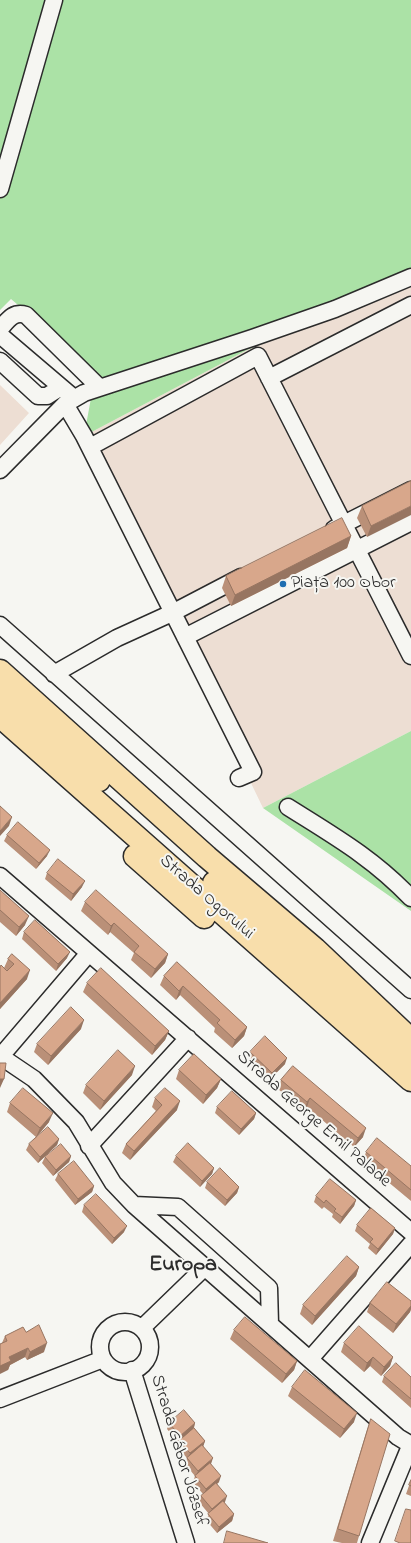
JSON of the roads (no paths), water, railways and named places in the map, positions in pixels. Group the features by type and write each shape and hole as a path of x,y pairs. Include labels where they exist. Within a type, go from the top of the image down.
{"highway":[{"path":"0,671 206,857 315,949 411,1040"},
{"name":"Strada Ogorului","path":"0,694 411,1057"},
{"name":"Strada Ogorului","path":"0,716 411,1080"},
{"path":"0,733 171,889 411,1091"}],"street":[{"path":"0,189 54,0"},
{"path":"0,470 34,434 69,401 99,387 252,338 335,309 411,277"},
{"path":"269,378 411,306"},
{"path":"0,329 10,317 16,314 26,315 99,387"},
{"path":"0,335 61,387 69,401 169,614 185,637 253,772 239,778"},
{"path":"90,447 258,356 411,656"},
{"path":"0,361 38,396 47,396 61,387"},
{"path":"322,536 411,490"},
{"path":"185,637 411,522"},
{"path":"54,674 92,651 251,572"},
{"path":"0,625 411,990"},
{"path":"288,807 360,852 392,878 411,898"},
{"name":"Strada George Emil Palade","path":"0,876 411,1232"},
{"path":"89,953 0,1056 34,1079 76,1122 89,1146 113,1183 134,1205 398,1437 411,1445 370,1543"},
{"path":"89,1146 188,1038"},
{"path":"134,1205 178,1207 269,1288 270,1324"},
{"path":"310,1359 411,1244"},
{"path":"0,1399 103,1359 100,1346 102,1337 107,1330 114,1325 123,1322 132,1323 142,1328 205,1267"},
{"name":"Strada Gábor József","path":"103,1359 109,1366 124,1372 132,1370 143,1364 148,1357 150,1345 148,1337 142,1328"},
{"name":"Strada Gábor József","path":"132,1370 186,1543"}],"place":[{"name":"Piața 100 Obor","path":"283,584"}],"district":[{"name":"Europa","path":"183,1266"}]}
